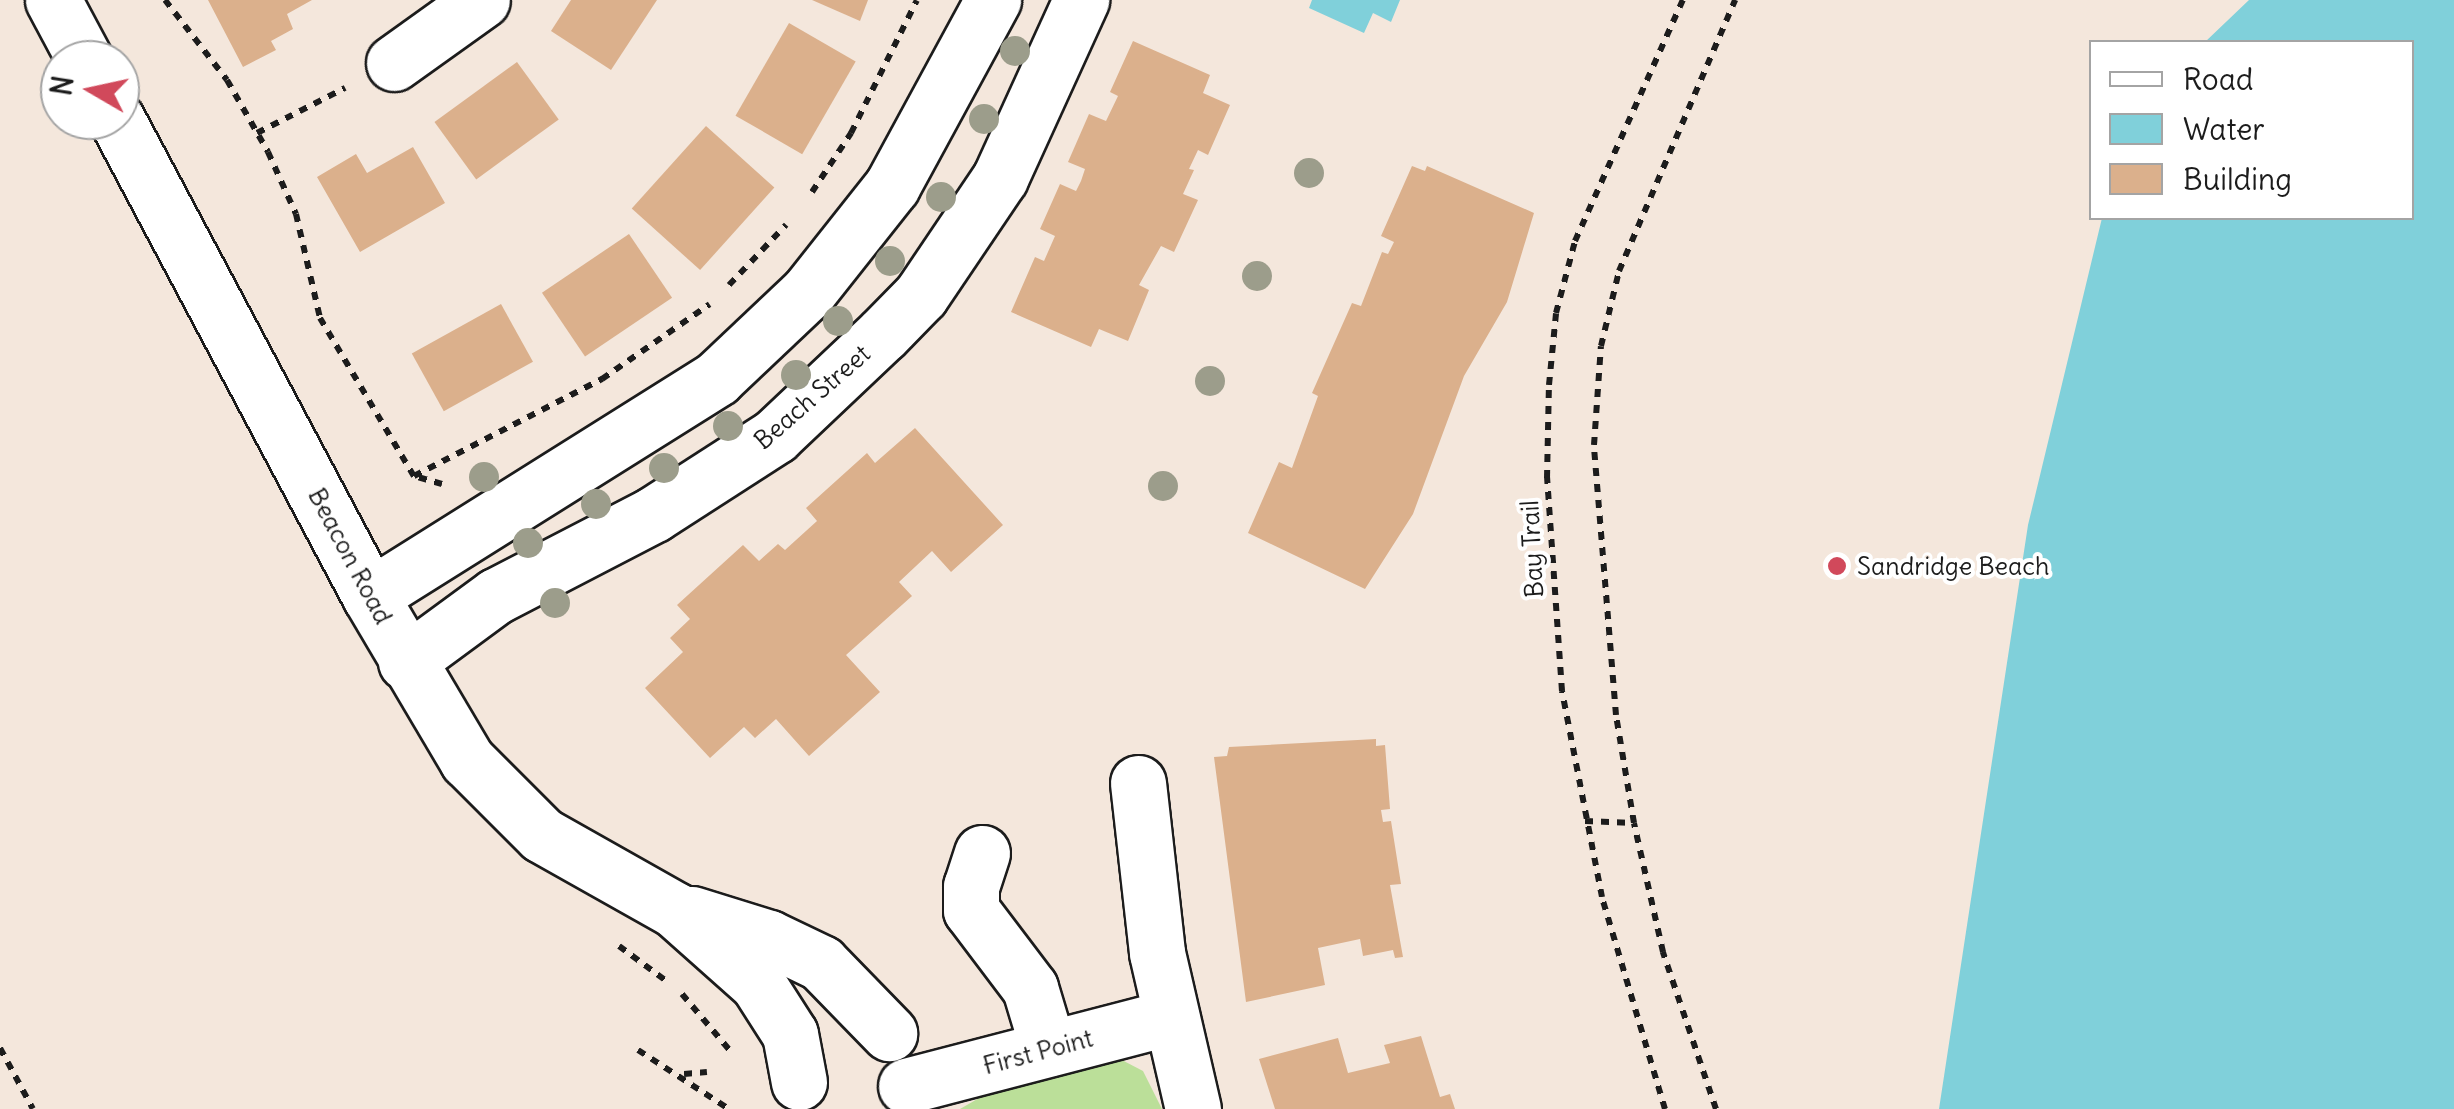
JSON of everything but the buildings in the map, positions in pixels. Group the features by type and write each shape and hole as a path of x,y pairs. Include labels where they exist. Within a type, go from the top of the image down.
{"street":[{"path":"53,0 74,40"},
{"path":"394,63 482,0"},
{"path":"370,596 717,378 808,292 892,186 994,0"},
{"name":"Beach Street","path":"406,662 496,596 654,514 775,436 884,334 921,295 1000,178 1081,0"},
{"name":"Beacon Road","path":"129,140 406,662 467,760 530,825 568,854 675,910 740,927 820,963 889,1034"},
{"path":"1138,783 1171,1017 1193,1109"},
{"path":"982,854 971,886 972,910 1030,988 1048,1048"},
{"name":"Beacon Road","path":"675,910 778,1011 808,1102"},
{"name":"First Point","path":"904,1099 1048,1048 1171,1017"},
{"path":"808,1102 803,1052 821,1030 862,1021 889,1034 904,1057 904,1099"}],"path":[{"path":"166,0 257,133 296,214 320,318 414,476 467,499 481,524"},
{"path":"801,209 851,133 916,0"},
{"name":"Bay Trail","path":"1664,1109 1617,955 1586,821 1556,631 1548,478 1552,344 1586,211 1684,0"},
{"path":"1716,1109 1663,952 1634,823 1616,715 1598,532 1594,445 1600,346 1619,271 1735,0"},
{"path":"257,133 394,63"},
{"path":"414,476 602,379 715,300 789,222"},
{"path":"1586,821 1634,823"},
{"path":"0,1048 32,1109"},
{"path":"638,1050 683,1074 729,1109"},
{"path":"683,1074 708,1072"}],"green space":[{"path":"1118,1058 1143,1071 1162,1109 960,1109 993,1090"}],"water":[{"path":"1312,0 1400,0 1391,22 1373,13 1364,33 1309,8"},
{"path":"2249,0 2454,0 2454,1109 1939,1109 2028,525 2102,220 2414,220 2414,40 2207,40"}],"place":[{"name":"Sandridge Beach","path":"1837,566"}]}
